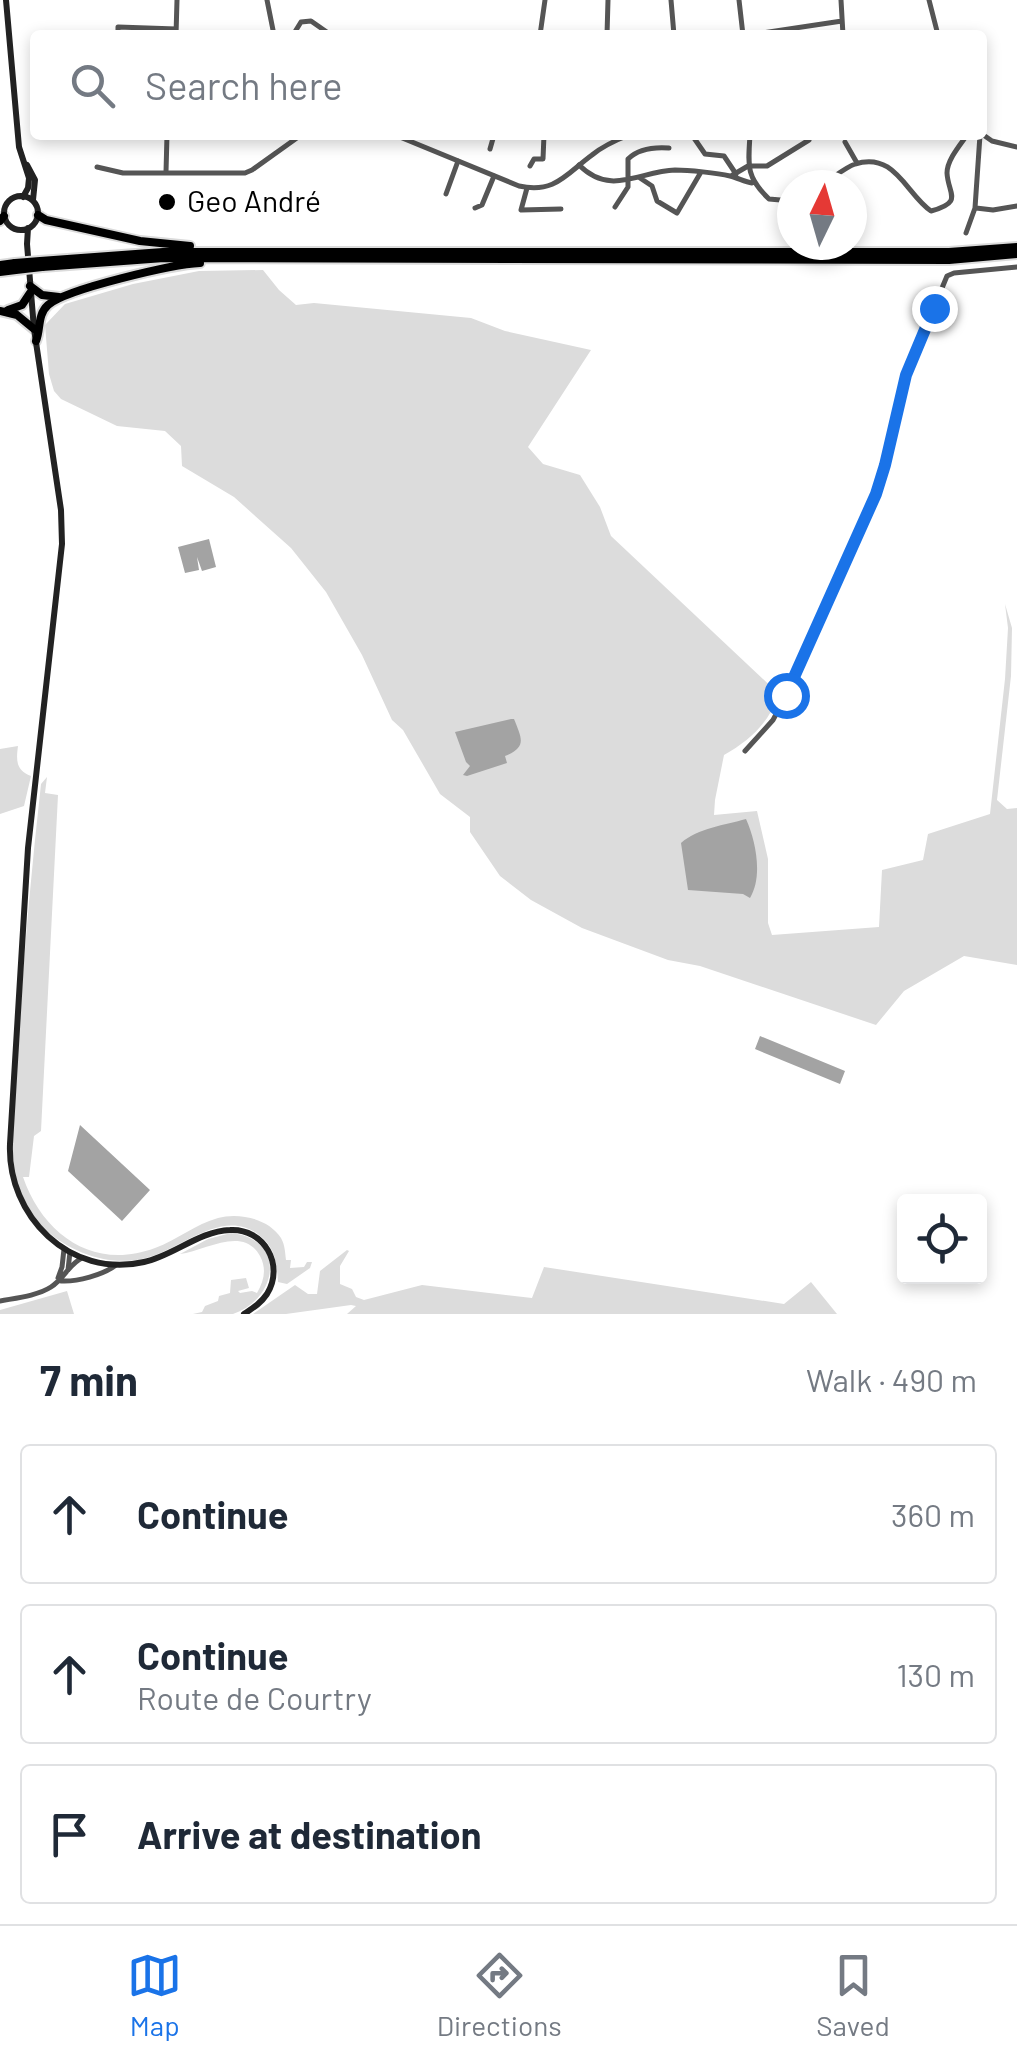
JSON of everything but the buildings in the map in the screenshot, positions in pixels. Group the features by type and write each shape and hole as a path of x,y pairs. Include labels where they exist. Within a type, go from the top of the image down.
{"highway":[{"path":"38,215 140,241 169,246 214,246 228,255"},
{"path":"0,269 228,255 1015,253"},
{"path":"36,341 43,311 59,298 172,266 214,263 228,255"},
{"path":"2,311 22,305 30,289 59,298"},
{"path":"2,311 22,318 34,329"}],"main road":[{"path":"6,0 19,147 22,161 30,184 23,196 5,206 2,219 19,230 28,228 38,215 33,202 35,180 22,161"},
{"path":"23,196 33,202"},
{"path":"28,228 34,329 62,539 28,848 10,1163 15,1189 27,1214 48,1238 82,1258 116,1265 156,1259 214,1232 244,1231 264,1244 274,1271 265,1297 244,1314"},
{"path":"19,230 26,244"}],"street":[{"path":"176,30 177,0"},
{"path":"267,0 273,30"},
{"path":"541,30 545,0"},
{"path":"607,30 608,0"},
{"path":"671,0 674,30"},
{"path":"739,0 745,30"},
{"path":"841,0 843,30"},
{"path":"929,0 938,30"},
{"path":"296,30 301,22 311,21 323,30"},
{"path":"783,30 842,22"},
{"path":"118,30 147,30"},
{"path":"987,138 1017,147"},
{"path":"166,173 167,140"},
{"path":"97,167 123,174 245,173 293,140"},
{"path":"405,140 527,188 552,185 614,140"},
{"path":"490,149 493,140"},
{"path":"530,166 534,159 543,158 544,140"},
{"path":"604,140 606,146"},
{"path":"695,140 705,154 724,156 733,175"},
{"path":"750,140 748,166 752,183"},
{"path":"733,175 748,166 768,166 808,140"},
{"path":"846,170 857,163 874,162 893,168 919,203 931,212 944,208 952,198 946,175 949,162 964,140"},
{"path":"966,233 974,208 981,140"},
{"path":"845,142 857,163"},
{"path":"615,207 628,187 628,158 654,147 670,148"},
{"path":"446,194 458,161"},
{"path":"579,165 588,174 626,181 663,172 733,175 752,183 769,200 777,200"},
{"path":"640,178 652,186 657,201 677,213 701,172"},
{"path":"474,208 482,205 494,176"},
{"path":"527,188 521,210 561,209"},
{"path":"974,208 1017,206"},
{"path":"745,750 773,720 781,705 864,523 881,482 909,366 948,276 1017,267"},
{"path":"67,1250 68,1270"},
{"path":"58,1281 67,1250"},
{"path":"0,1301 48,1289 82,1258"},
{"path":"58,1281 69,1282 116,1265"}],"shaded area":[{"path":"263,270 296,305 314,303 471,318 505,331 591,350 528,447 543,464 580,475 600,507 611,536 779,694 758,730 724,755 714,815 757,811 768,859 768,923 772,935 879,927 882,870 923,860 928,834 990,814 1005,679 1005,604 1012,628 1011,676 997,800 1007,809 1017,808 1017,965 964,956 904,991 876,1025 700,966 668,960 582,928 531,900 500,876 470,832 470,817 440,794 403,730 392,720 362,655 326,592 291,548 234,497 182,466 181,446 165,431 117,426 61,399 54,391 45,325 65,304 133,284 199,271"},
{"path":"209,539 216,567 202,571 197,557 199,570 185,573 178,547"},
{"path":"514,719 521,742 505,756 507,763 463,775 470,766 455,732"},
{"path":"18,746 18,764 31,776 24,806 0,814 0,749"},
{"path":"47,777 45,793 58,795 41,1131 34,1136 29,1177 23,1177 32,1198 57,1231 92,1251 111,1255 155,1248 218,1218 253,1219 276,1231 286,1260 291,1260 290,1268 312,1262 310,1268 287,1284 278,1282 269,1245 245,1228 217,1228 146,1258 120,1261 94,1257 57,1239 36,1219 22,1197 13,1157 14,1111 34,851 41,784"},
{"path":"746,819 757,859 750,898 743,894 688,890 681,843 704,830"},
{"path":"760,1036 845,1071 840,1084 755,1049"},
{"path":"80,1125 150,1190 122,1221 68,1171"},
{"path":"231,1233 261,1246 268,1257 267,1283 248,1306 233,1314 193,1314 230,1293 231,1280 246,1278 249,1288 238,1291 257,1293 264,1275 262,1261 253,1247 244,1242 223,1242 180,1254 208,1239"},
{"path":"347,1250 340,1266 340,1284 364,1300 422,1285 532,1298 544,1267 784,1304 811,1282 837,1314 347,1314 356,1306 351,1305 286,1314 253,1314 295,1285 308,1294 317,1294 320,1271"},
{"path":"67,1291 74,1314 0,1314 0,1310"}],"place":[{"name":"Geo André","path":"167,202"}],"route":[{"path":"786,695 881,482 906,375 934,308"}]}
